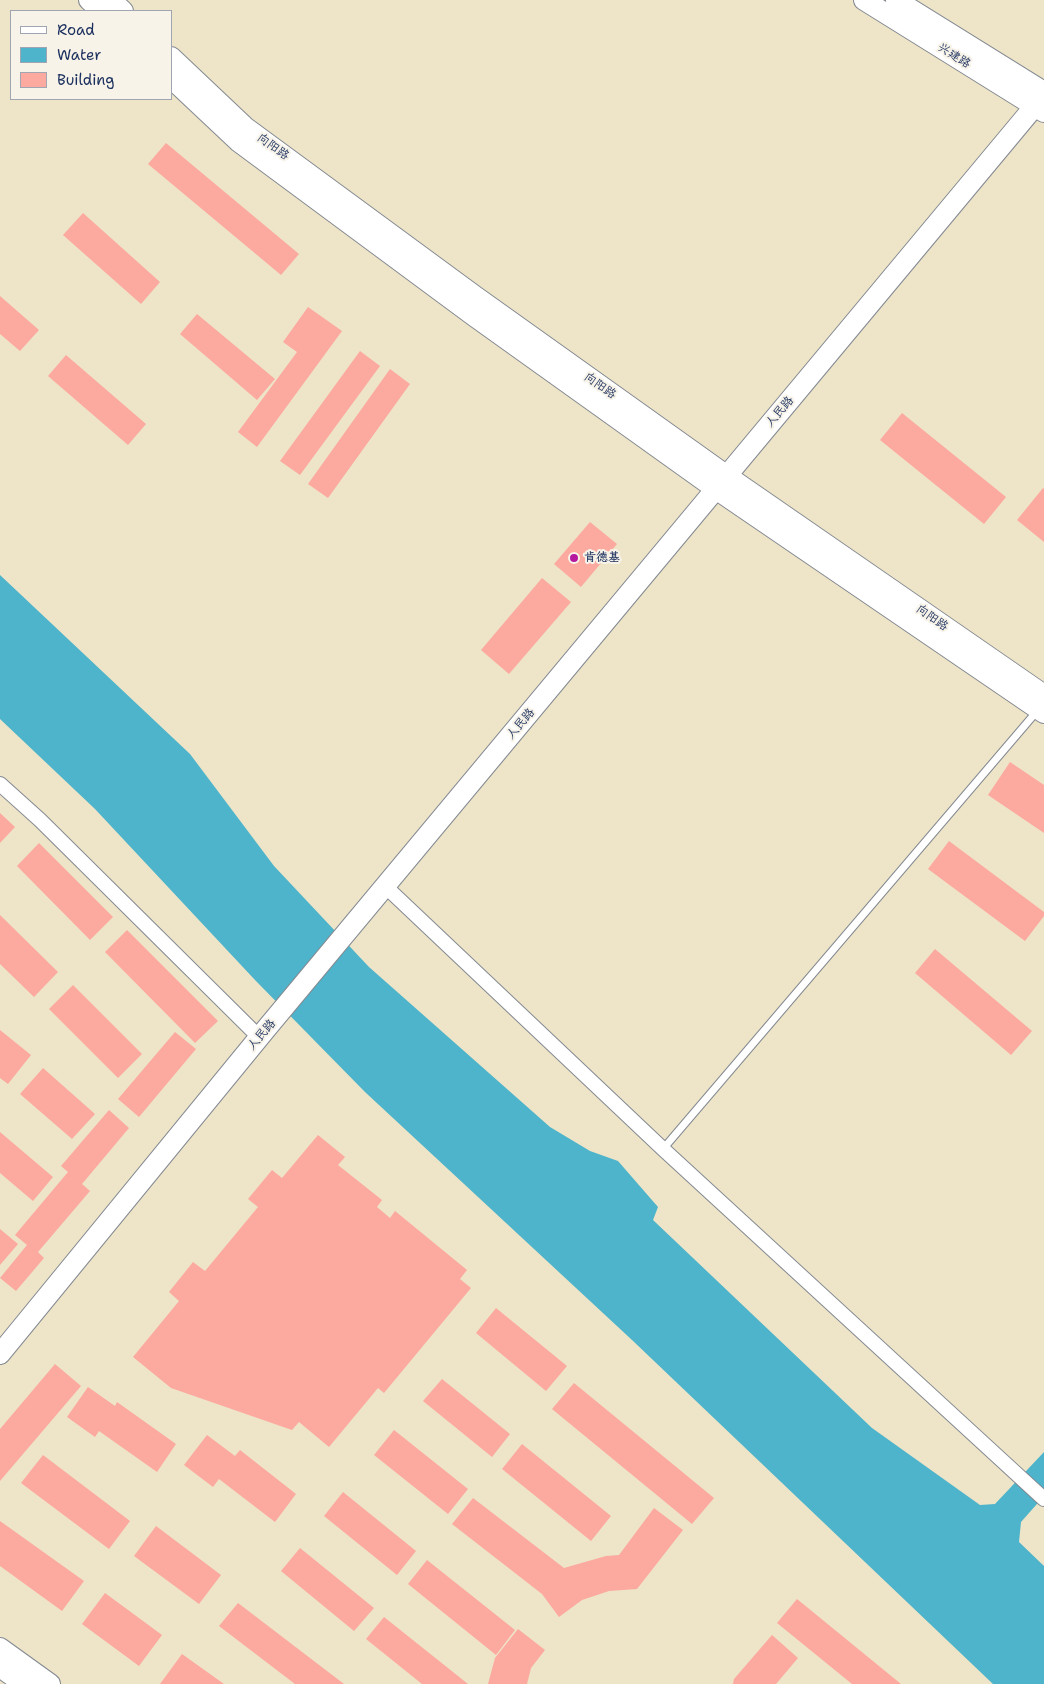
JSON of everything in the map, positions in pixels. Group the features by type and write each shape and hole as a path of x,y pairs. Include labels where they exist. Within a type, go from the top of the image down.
{"street":[{"path":"89,0 100,10"},
{"path":"111,0 122,10"},
{"name":"兴建路","path":"864,0 1042,101"},
{"name":"兴建路","path":"896,0 1042,101"},
{"name":"向阳路","path":"172,58 245,127 475,296 722,482"},
{"name":"向阳路","path":"172,79 239,142 474,316 722,482 1042,706"},
{"name":"人民路","path":"0,1354 259,1037 1042,101"},
{"path":"0,784 40,820 259,1037"},
{"path":"385,886 663,1149 1044,1499"},
{"path":"0,1648 50,1684"},
{"path":"0,1667 24,1684"}],"lane":[{"path":"663,1149 1042,706"}],"water":[{"path":"0,575 190,754 274,866 369,967 550,1127 590,1151 618,1161 658,1207 653,1220 872,1428 980,1505 995,1504 1044,1452 1044,1496 1021,1522 1019,1542 1044,1566 1044,1684 993,1684 632,1340 365,1092 255,980 95,809 0,719"}],"building":[{"path":"166,143 299,254 281,275 148,164"},
{"path":"83,213 160,282 141,304 63,235"},
{"path":"0,296 39,330 20,351 0,334"},
{"path":"308,307 342,331 257,447 238,432 297,352 283,342"},
{"path":"197,314 275,379 257,400 180,334"},
{"path":"360,351 380,366 300,475 280,461"},
{"path":"66,355 146,424 128,445 48,376"},
{"path":"390,369 410,384 328,498 308,484"},
{"path":"902,413 1006,497 984,524 880,440"},
{"path":"1044,489 1044,542 1017,520"},
{"path":"590,522 617,544 581,587 554,564"},
{"path":"542,578 571,602 509,674 481,650"},
{"path":"1010,762 1044,785 1044,833 988,795"},
{"path":"0,813 15,827 0,843"},
{"path":"949,841 1044,912 1044,916 1025,941 928,869"},
{"path":"39,843 113,917 90,940 17,866"},
{"path":"0,915 58,972 34,997 0,964"},
{"path":"127,930 218,1021 195,1043 105,952"},
{"path":"935,949 1032,1031 1011,1055 915,973"},
{"path":"73,985 142,1054 118,1078 49,1009"},
{"path":"0,1030 31,1055 8,1084 0,1078"},
{"path":"175,1032 196,1049 139,1117 118,1099"},
{"path":"43,1068 95,1114 72,1139 20,1094"},
{"path":"109,1110 129,1128 82,1184 90,1191 38,1252 44,1258 16,1291 0,1278 27,1245 15,1235 68,1172 61,1166"},
{"path":"0,1132 53,1177 33,1201 0,1173"},
{"path":"318,1135 345,1157 338,1165 382,1200 377,1207 390,1218 395,1211 467,1270 460,1279 471,1288 384,1393 378,1388 329,1447 299,1422 292,1430 171,1388 133,1357 179,1301 169,1292 193,1262 205,1271 258,1207 248,1199 272,1170 282,1178"},
{"path":"0,1229 18,1244 0,1265"},
{"path":"496,1308 567,1366 546,1391 476,1333"},
{"path":"55,1364 81,1386 0,1481 0,1429"},
{"path":"442,1379 510,1434 492,1457 423,1401"},
{"path":"574,1383 714,1498 692,1524 552,1409"},
{"path":"88,1387 115,1406 117,1402 176,1444 157,1472 99,1431 95,1437 67,1417"},
{"path":"394,1430 468,1489 448,1514 374,1455"},
{"path":"207,1435 235,1456 240,1450 296,1494 275,1522 219,1479 213,1487 184,1465"},
{"path":"522,1444 611,1516 591,1541 502,1469"},
{"path":"43,1455 130,1521 109,1549 21,1483"},
{"path":"343,1492 416,1551 397,1575 324,1516"},
{"path":"473,1498 564,1568 606,1556 619,1555 654,1508 683,1530 637,1589 609,1591 582,1600 559,1617 542,1594 452,1524"},
{"path":"0,1521 84,1581 62,1611 0,1566"},
{"path":"156,1526 221,1575 199,1604 134,1556"},
{"path":"300,1548 374,1608 354,1631 281,1571"},
{"path":"427,1560 515,1630 496,1655 408,1584"},
{"path":"105,1593 162,1635 139,1666 82,1624"},
{"path":"797,1599 901,1684 852,1684 777,1623"},
{"path":"238,1603 344,1684 295,1684 219,1626"},
{"path":"384,1617 468,1684 422,1684 366,1639"},
{"path":"518,1629 545,1650 531,1668 527,1684 488,1684 495,1658"},
{"path":"772,1635 798,1658 776,1684 733,1684 734,1679"},
{"path":"182,1654 224,1684 160,1684"}],"place":[{"name":"肯德基","path":"574,558"}]}
